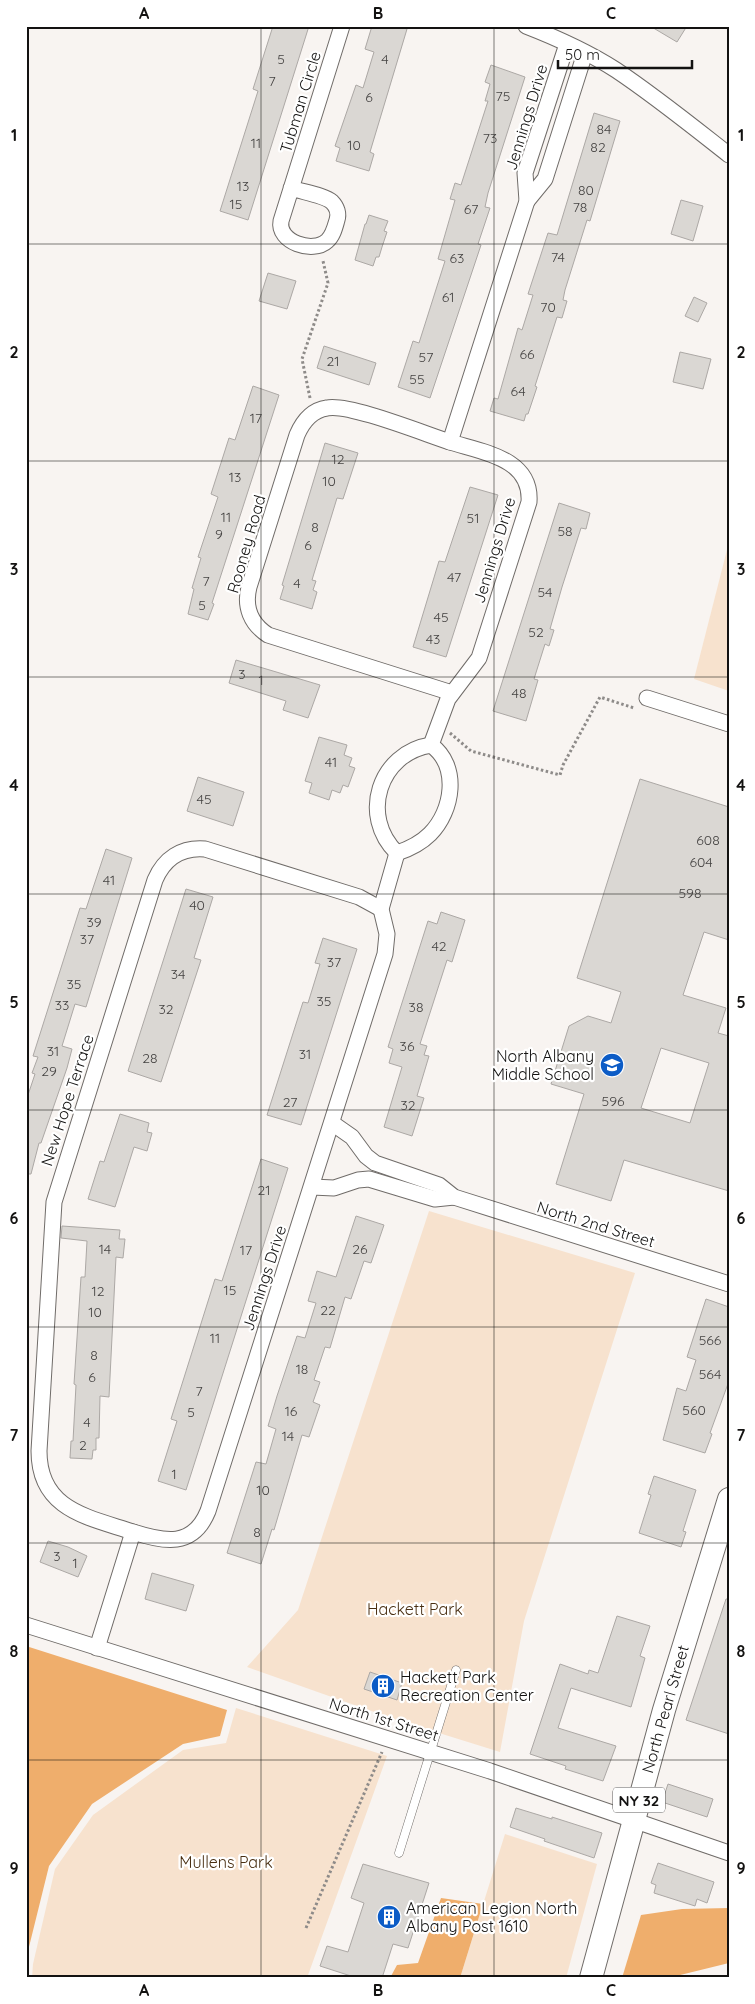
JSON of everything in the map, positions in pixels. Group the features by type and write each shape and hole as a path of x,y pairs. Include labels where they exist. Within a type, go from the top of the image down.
{"main road":[{"name":"North Pearl Street","path":"591,1978 664,1710 729,1499"}],"street":[{"name":"Tubman Circle","path":"319,246 292,241 282,233 280,224 342,26"},
{"path":"529,27 567,44 614,69 638,85 729,155"},
{"name":"Jennings Drive","path":"431,745 452,693 479,658 527,508 529,495 523,475 514,464 450,442 527,201 525,173 567,44"},
{"name":"Jennings Drive","path":"527,201 546,179 585,53"},
{"path":"291,188 330,200 336,207 338,216 332,235 319,246"},
{"path":"314,413 327,408 341,407 450,442"},
{"name":"Rooney Road","path":"314,413 300,428 248,587 247,601 250,614 262,631 274,637 452,693"},
{"path":"647,698 729,724"},
{"path":"431,745 440,754 448,772 450,789 448,806 443,817 431,833 423,840 397,853 386,839 379,823 377,812 380,790 387,772 399,760 413,750 431,745"},
{"name":"New Hope Terrace","path":"133,1532 75,1512 59,1501 44,1478 39,1460 39,1451 54,1202 155,880 162,866 174,855 189,849 205,849 359,897 381,909"},
{"name":"Jennings Drive","path":"133,1532 161,1540 176,1540 190,1534 205,1518 385,954 387,934 381,909 397,853"},
{"name":"North 2nd Street","path":"332,1123 352,1137 366,1156 375,1163 439,1185 454,1197 729,1284"},
{"name":"North 2nd Street","path":"312,1187 334,1188 358,1180 369,1179 435,1199 454,1197"},
{"path":"98,1648 133,1532"},
{"name":"North 1st Street","path":"26,1625 430,1752 729,1852"}],"lane":[{"path":"399,1853 456,1670"}],"path":[{"path":"314,413 301,361 328,283 319,246"},
{"path":"438,726 454,735 471,751 560,775 563,765 600,697 634,708"},
{"path":"306,1928 387,1739"}],"green space":[{"path":"729,542 729,691 694,679"},
{"name":"Hackett Park","path":"429,1211 635,1273 524,1621 500,1752 394,1719 247,1667 298,1610"},
{"name":"Mullens Park","path":"236,1708 387,1756 307,1978 32,1978 33,1964 55,1869 93,1815 183,1750 226,1743"},
{"path":"505,1834 597,1864 566,1978 460,1978"}],"shaded area":[{"path":"26,1646 227,1710 220,1736 183,1744 92,1804 49,1866 26,1959"},
{"path":"441,1898 483,1904 460,1978 390,1978 397,1965 418,1963"},
{"path":"729,1908 729,1963 668,1978 622,1978 641,1915 682,1909"}],"building":[{"path":"273,26 309,26 248,220 220,211 258,91 253,89"},
{"path":"372,26 396,26 407,29 370,152 374,154 369,171 336,161 340,148 335,146 356,85 363,88 374,52 365,49"},
{"path":"650,26 687,26 677,42"},
{"path":"491,65 525,77 488,193 485,207 490,208 478,244 481,245 430,398 398,387 413,341 419,343 445,261 438,259 455,200 450,199 455,183 461,185 488,101 485,101 490,84 485,82"},
{"path":"594,113 620,121 590,221 587,220 565,290 563,300 567,301 562,318 557,317 535,386 537,387 524,421 490,411 494,398 498,399 518,328 522,330 533,295 528,294 548,233 557,235"},
{"path":"681,200 703,206 693,241 671,234"},
{"path":"369,215 388,221 384,231 387,232 379,257 376,257 373,266 355,260"},
{"path":"268,273 296,281 287,309 259,301"},
{"path":"694,297 707,303 698,322 685,316"},
{"path":"324,346 376,363 369,385 317,368"},
{"path":"680,352 711,359 703,389 673,382"},
{"path":"253,386 279,395 208,620 188,614 194,589 192,588 201,558 198,557 218,497 211,494 229,438 235,440"},
{"path":"325,443 358,453 343,499 337,498 312,580 316,581 313,590 317,592 312,609 280,599 284,586 282,585"},
{"path":"470,487 498,495 446,657 413,647 439,561 445,562"},
{"path":"559,503 590,513 586,529 581,528 562,587 550,629 554,630 549,646 545,644 534,679 538,680 526,721 493,711"},
{"path":"236,660 320,685 308,718 283,710 286,701 229,683"},
{"path":"319,737 347,745 344,755 352,758 349,766 355,768 348,787 343,785 340,793 332,790 329,800 309,793 312,783 305,781"},
{"path":"198,777 244,792 233,826 187,811"},
{"path":"640,779 729,807 729,940 704,932 683,995 726,1008 718,1033 729,1036 729,1191 624,1160 611,1201 556,1184 584,1094 551,1084 569,1026 588,1016 611,1023 621,992 577,978","holes":["661,1048 709,1063 690,1123 641,1108"]},
{"path":"106,849 132,858 86,1007 75,1004 62,1046 72,1049 67,1068 41,1143 39,1143 31,1174 26,1174 26,1101 35,1074 32,1073 38,1057 33,1056 80,908 86,909"},
{"path":"186,889 213,897 194,958 201,960 161,1082 128,1071"},
{"path":"441,912 465,920 452,962 447,960 420,1044 427,1046 424,1055 429,1056 417,1096 424,1098 412,1136 384,1127 402,1067 389,1063 393,1049 388,1047 428,921 437,924"},
{"path":"323,938 357,949 301,1125 267,1115 303,1002 308,1003 320,964 315,963"},
{"path":"120,1114 149,1123 147,1132 152,1133 147,1151 134,1147 115,1207 88,1199 100,1161 104,1162"},
{"path":"261,1159 288,1168 186,1490 158,1481 177,1421 171,1419 215,1279 222,1281"},
{"path":"356,1216 384,1225 371,1263 364,1261 351,1299 345,1297 330,1348 325,1347 314,1380 320,1382 313,1402 320,1405 309,1437 302,1435 274,1530 272,1529 261,1564 227,1553 256,1462 266,1464 276,1429 268,1426 297,1336 305,1338 316,1303 308,1301 317,1271 336,1277"},
{"path":"62,1226 120,1230 119,1239 125,1239 123,1258 116,1257 109,1397 100,1396 99,1438 96,1438 96,1450 93,1450 92,1459 70,1458 71,1441 73,1441 76,1385 74,1384 81,1277 85,1277 87,1241 61,1238"},
{"path":"706,1299 729,1307 729,1381 710,1433 712,1434 705,1453 663,1440 677,1388 686,1391 696,1360 687,1357"},
{"path":"654,1476 696,1490 683,1531 686,1532 681,1547 639,1533 651,1495 648,1494"},
{"path":"48,1541 68,1547 87,1556 78,1577 40,1562"},
{"path":"152,1573 194,1585 186,1611 145,1599"},
{"path":"726,1599 729,1599 729,1734 686,1720"},
{"path":"617,1616 650,1626 640,1656 645,1658 631,1707 571,1688 558,1728 616,1746 603,1781 565,1769 566,1766 530,1754 560,1664 588,1674 589,1670 598,1673"},
{"name":"Hackett Park Recreation Center","path":"370,1672 402,1683 397,1700 364,1689"},
{"path":"668,1784 713,1799 707,1817 662,1802"},
{"path":"516,1808 602,1833 594,1858 510,1827"},
{"path":"658,1863 714,1882 707,1903 697,1899 695,1906 654,1893 656,1885 651,1883"},
{"name":"American Legion North Albany Post 1610","path":"363,1864 429,1883 408,1948 393,1944 382,1978 357,1978 320,1966 327,1946 348,1952 364,1903 351,1898"}],"place":[{"name":"North Albany Middle School","path":"612,1065"},
{"name":"Hackett Park Recreation Center","path":"383,1686"},
{"name":"American Legion North Albany Post 1610","path":"389,1917"}]}
